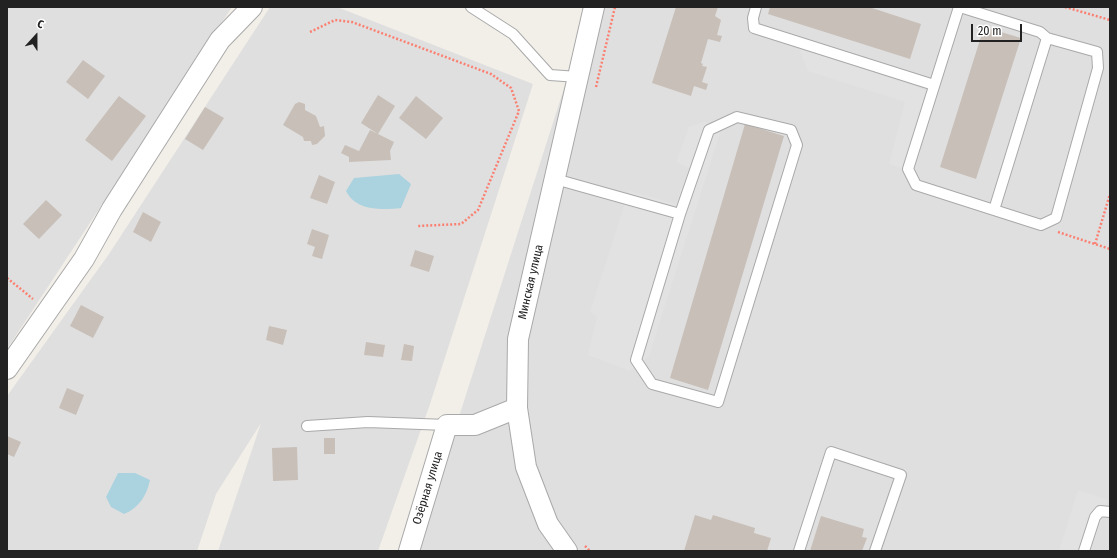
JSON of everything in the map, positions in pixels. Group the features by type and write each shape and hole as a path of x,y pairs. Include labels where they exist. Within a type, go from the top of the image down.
{"street":[{"path":"7,369 84,258 112,209 220,40 252,7"},
{"name":"Минская улица","path":"574,547 548,524 526,467 517,408 518,339 594,7"},
{"path":"447,425 475,425 517,408"},
{"name":"Озёрная улица","path":"409,551 447,425"}],"lane":[{"path":"471,7 513,34 550,75 578,77"},
{"path":"756,7 753,18 754,28 934,85"},
{"path":"959,7 1040,32 1048,38 1097,52 1098,68 1056,218 1041,225 916,185 908,169 934,85 959,7"},
{"path":"994,210 1048,38"},
{"path":"737,117 791,130 797,145 718,402 652,384 636,360 680,214 709,130 737,117"},
{"path":"555,179 680,214"},
{"path":"307,426 368,422 447,425"},
{"path":"799,551 831,452 901,475 875,551"},
{"path":"1084,551 1095,517 1100,511 1110,512"}],"path":[{"path":"594,94 615,7"},
{"path":"1066,7 1110,20"},
{"path":"310,32 335,20 352,22 491,74 511,88 518,112 478,210 461,224 418,226"},
{"path":"1094,244 1110,194"},
{"path":"1041,225 1110,249"},
{"path":"7,278 47,310"},
{"path":"574,547 590,551"}],"shaded area":[{"path":"7,7 232,7 7,349"},
{"path":"270,7 337,7 533,84 430,404 378,551 218,551 261,423 216,494 197,551 7,551 7,396 109,254"},
{"path":"590,7 1110,7 1110,551 416,551"},
{"path":"798,47 926,90 904,169 889,164 905,102 808,71"},
{"path":"705,121 720,133 649,356 630,371 588,355 597,316 590,312 629,191 676,204 689,168 676,162 689,127"},
{"path":"1078,490 1108,500 1091,551 1059,551"}],"water":[{"path":"399,174 411,184 401,208 377,209 363,206 350,198 346,191 354,178"},
{"path":"118,473 135,473 150,480 147,491 142,500 138,505 124,514 111,507 106,497"}],"building":[{"path":"676,7 718,7 715,16 721,20 717,35 722,36 720,42 708,39 701,63 703,64 702,66 707,67 702,82 708,84 706,90 694,86 691,96 652,83"},
{"path":"770,7 869,7 921,24 910,59 768,14"},
{"path":"984,27 1021,38 976,179 940,167"},
{"path":"83,60 105,76 88,99 66,82"},
{"path":"378,95 395,106 378,134 361,123"},
{"path":"119,96 146,116 112,161 85,140"},
{"path":"416,96 443,118 426,139 399,118"},
{"path":"299,102 305,104 305,110 316,116 320,127 324,126 325,136 317,144 312,145 311,141 304,141 303,137 283,125 295,104"},
{"path":"205,107 224,118 203,150 185,139"},
{"path":"745,124 784,136 708,390 670,378"},
{"path":"370,130 394,142 390,151 391,160 349,162 349,157 341,153 345,145 359,151"},
{"path":"319,175 335,182 327,204 310,198"},
{"path":"46,200 62,215 39,239 23,224"},
{"path":"143,212 161,222 151,242 133,232"},
{"path":"312,229 329,235 322,259 312,256 315,247 307,244"},
{"path":"415,250 434,256 429,272 410,266"},
{"path":"81,305 104,317 93,338 70,326"},
{"path":"269,326 287,330 283,345 266,340"},
{"path":"366,342 385,345 383,357 364,355"},
{"path":"404,344 414,346 412,361 401,360"},
{"path":"67,388 84,395 76,415 59,408"},
{"path":"7,436 21,442 14,457 7,454"},
{"path":"324,438 335,438 335,454 324,454"},
{"path":"297,447 298,480 273,481 272,448"},
{"path":"695,515 711,520 713,515 755,528 754,533 771,538 767,551 684,551"},
{"path":"821,516 864,529 862,537 867,538 862,551 810,551"}]}
